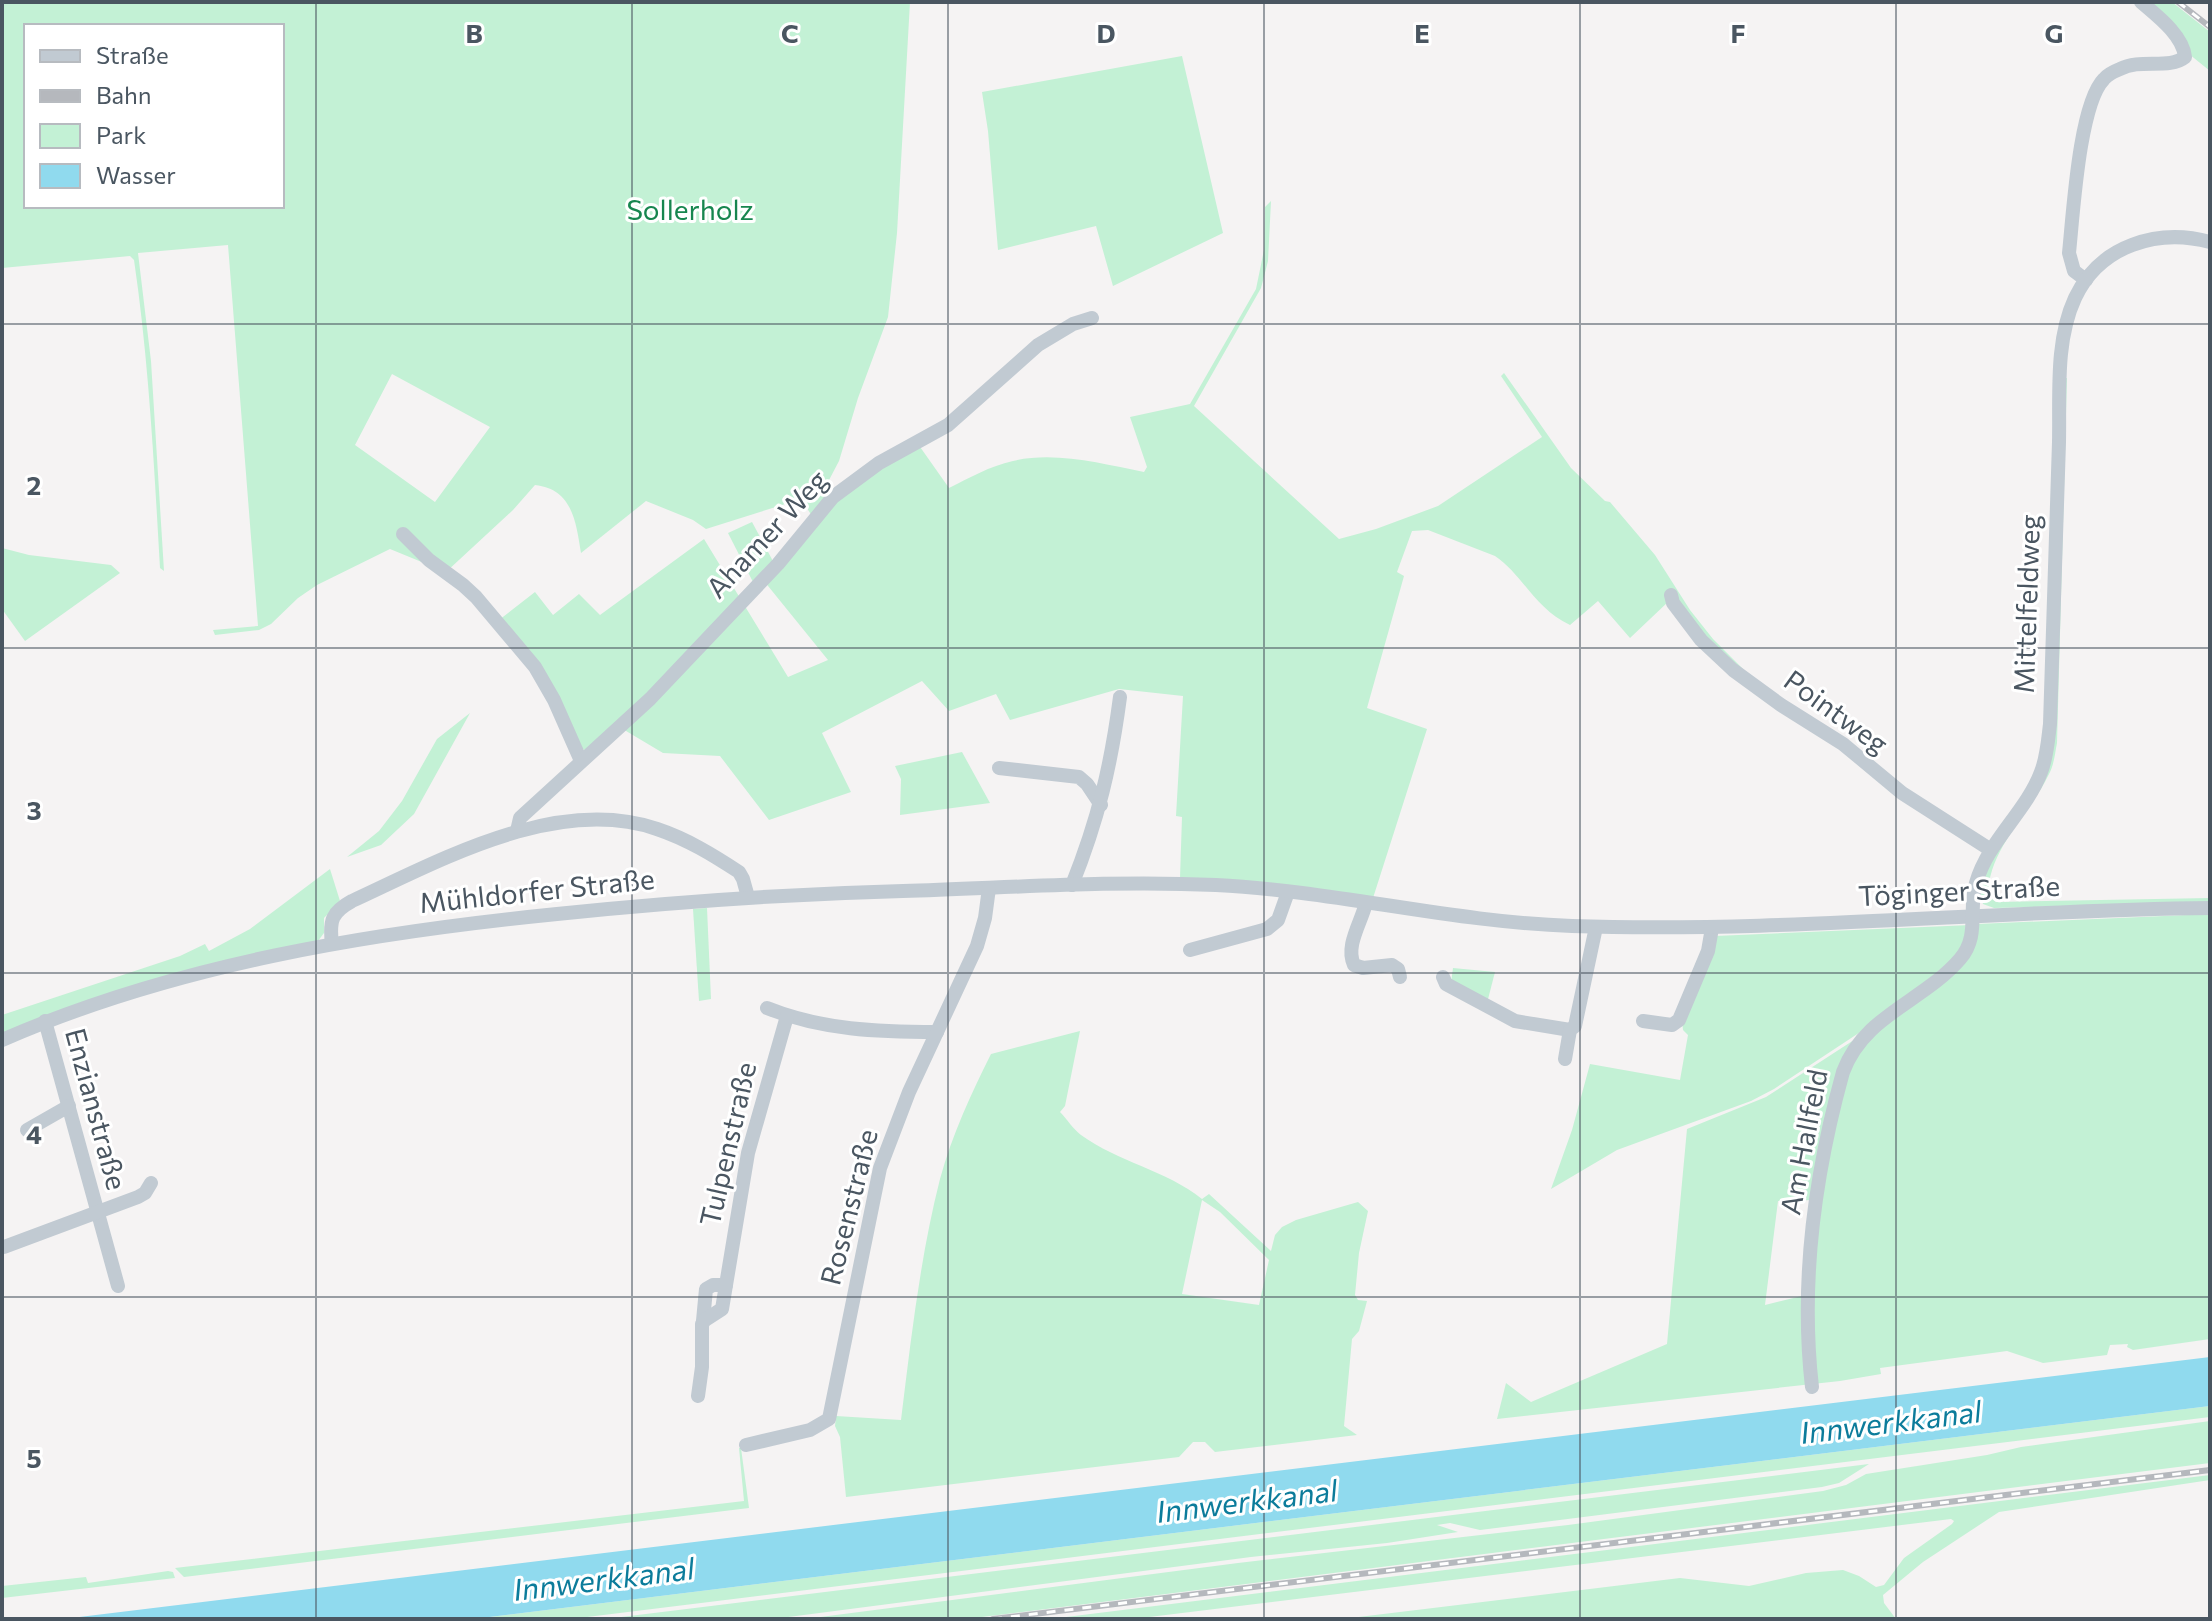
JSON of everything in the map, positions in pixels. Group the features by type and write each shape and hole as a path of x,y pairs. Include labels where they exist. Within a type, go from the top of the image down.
{"street":[{"path":"2086,280 2074,271 2069,253 2085,124 2093,99 2104,79 2130,64 2173,64 2185,57 2182,46 2159,17 2141,2"},
{"name":"Mittelfeldweg","path":"1974,915 1976,883 1991,850 2038,779 2046,753 2050,724 2061,366 2067,320 2086,280 2106,259 2144,240 2175,236 2210,242"},
{"name":"Ahamer Weg","path":"517,831 520,818 650,699 778,564 833,497 879,463 948,425 1038,345 1073,324 1092,318"},
{"path":"403,534 429,560 476,597 535,667 554,700 581,761"},
{"name":"Pointweg","path":"1671,595 1673,603 1701,640 1733,670 1843,744 1902,793 1991,850"},
{"path":"1072,885 1101,805 1110,768 1120,697"},
{"path":"999,768 1079,777 1101,805"},
{"name":"Mühldorfer Straße","path":"332,944 331,920 336,910 419,871 517,831 582,821 613,821 655,828 706,851 739,872 748,897"},
{"name":"Mühldorfer Straße","path":"2,1040 45,1021 181,977 332,944 508,918 748,897 1092,885"},
{"name":"Töginger Straße","path":"1092,885 1215,885 1480,919 1596,927 1712,928 1974,915 2210,908"},
{"name":"Rosenstraße","path":"746,1445 810,1430 829,1419 876,1181 899,1117 977,946 989,888"},
{"path":"1190,950 1275,925 1288,892"},
{"path":"1366,903 1350,952 1351,960 1354,965 1363,968 1392,965 1398,969 1400,977"},
{"name":"Am Hallfeld","path":"1812,1387 1808,1336 1812,1237 1819,1185 1843,1072 1866,1032 1962,957 1973,935 1974,915"},
{"path":"1565,1059 1596,927"},
{"path":"1643,1021 1672,1025 1679,1020 1708,951 1712,928"},
{"path":"1443,977 1446,984 1515,1021 1570,1030"},
{"path":"767,1008 787,1016 848,1029 937,1032"},
{"name":"Tulpenstraße","path":"698,1396 703,1321 722,1309 748,1153 787,1016"},
{"name":"Enzianstraße","path":"45,1021 118,1286"},
{"path":"27,1130 69,1106"},
{"name":"Enzianstraße","path":"4,1247 138,1197 145,1193 151,1183"}],"green space":[{"name":"Sollerholz","path":"2,2 910,2 897,233 888,317 839,461 828,482 829,491 812,516 801,499 706,529 693,520 646,501 581,553 570,508 557,493 535,485 513,510 446,572 390,549 317,585 271,624 259,630 215,635 213,630 258,626 228,245 138,253 151,361 164,571 160,568 139,298 134,260 130,256 2,268","holes":["392,374 490,427 435,502 355,445"]},
{"path":"2146,2 2172,2 2210,32 2210,71 2189,54"},
{"path":"1182,56 1223,233 1113,286 1096,226 998,250 982,92"},
{"path":"1271,201 1268,261 1261,288 1194,406 1339,539 1438,506 1542,437 1501,376 1504,373 1571,468 1605,501 1610,502 1655,555 1690,610 1713,639 1769,695 1669,601 1630,638 1598,601 1570,625 1547,610 1495,556 1428,530 1412,531 1397,572 1404,576 1367,708 1427,729 1373,898 1180,878 1182,817 1176,816 1183,696 1119,689 1010,720 996,694 949,711 922,681 822,733 851,792 769,820 720,756 663,753 616,725 588,750 579,749 499,620 535,592 553,615 579,594 600,615 704,539 788,677 828,660 764,581 828,505 918,444 949,488 996,466 1029,458 1079,460 1144,472 1147,467 1130,417 1190,404 1256,289 1264,250 1265,207"},
{"path":"2065,378 2057,743 2049,774 2002,847 1990,879 1988,896 1996,902 2210,898 2210,902 1994,908 1983,904 1979,891 1994,854 2043,777"},
{"path":"752,522 774,563 754,584 728,533"},
{"path":"2,548 29,555 111,565 120,573 25,641 2,609"},
{"path":"470,713 414,814 381,845 347,857 379,831 402,801 437,739"},
{"path":"962,752 990,803 900,815 901,779 895,766"},
{"path":"330,869 340,901 324,918 324,933 318,941 2,1034 2,1015 180,956 205,944 209,951 250,929"},
{"path":"707,908 711,999 699,1001 693,909"},
{"path":"2210,914 2210,1339 2133,1350 2127,1347 2128,1344 2110,1345 2107,1355 2043,1363 2007,1351 1880,1368 1881,1374 1840,1381 1497,1419 1506,1383 1531,1402 1667,1344 1687,1129 1766,1097 1857,1038 1839,1074 1814,1200 1778,1201 1765,1305 1810,1294 1824,1161 1840,1090 1851,1061 1864,1039 1875,1028 1956,970 1969,951 1977,924"},
{"path":"1971,925 1963,951 1874,1023 1774,1089 1751,1101 1617,1150 1551,1189 1572,1130 1590,1064 1680,1080 1688,1035 1683,1030 1682,1020 1715,936"},
{"path":"1453,968 1495,972 1487,1003 1451,983"},
{"path":"1080,1031 1065,1106 1060,1112 1073,1127 1095,1144 1173,1181 1202,1199 1209,1194 1271,1251 1275,1235 1282,1227 1296,1220 1358,1202 1368,1211 1359,1253 1355,1295 1358,1300 1367,1301 1359,1331 1352,1339 1344,1426 1357,1435 1215,1452 1205,1442 1193,1442 1179,1457 846,1497 836,1416 901,1420 912,1329 940,1179 962,1115 991,1054","holes":["1202,1200 1220,1212 1269,1260 1259,1305 1182,1294"]},
{"path":"2210,1406 2210,1417 571,1619 473,1619"},
{"path":"2210,1421 2210,1463 966,1619 805,1619 1823,1491 1846,1485 1866,1474 2021,1447"},
{"path":"739,1448 749,1508 184,1577 175,1568 744,1501"},
{"path":"1869,1464 1839,1483 1822,1487 1480,1530 1450,1523 1437,1525 1458,1532 773,1619 605,1619"},
{"path":"2210,1475 2210,1480 1999,1512 1923,1562 1883,1595 1884,1603 1896,1619 1342,1619 1680,1578 1749,1586 1806,1573 1843,1570 1876,1587 1884,1585 1904,1558 1952,1524 1954,1521 1951,1519 1133,1619 1050,1619"},
{"path":"173,1572 175,1578 2,1598 2,1586 86,1577 88,1583"}],"water":[{"name":"Innwerkkanal","path":"2210,1357 2210,1406 473,1619 63,1619"}],"railway":[{"path":"2178,2 2210,27"},
{"path":"993,1619 2210,1470"}]}
